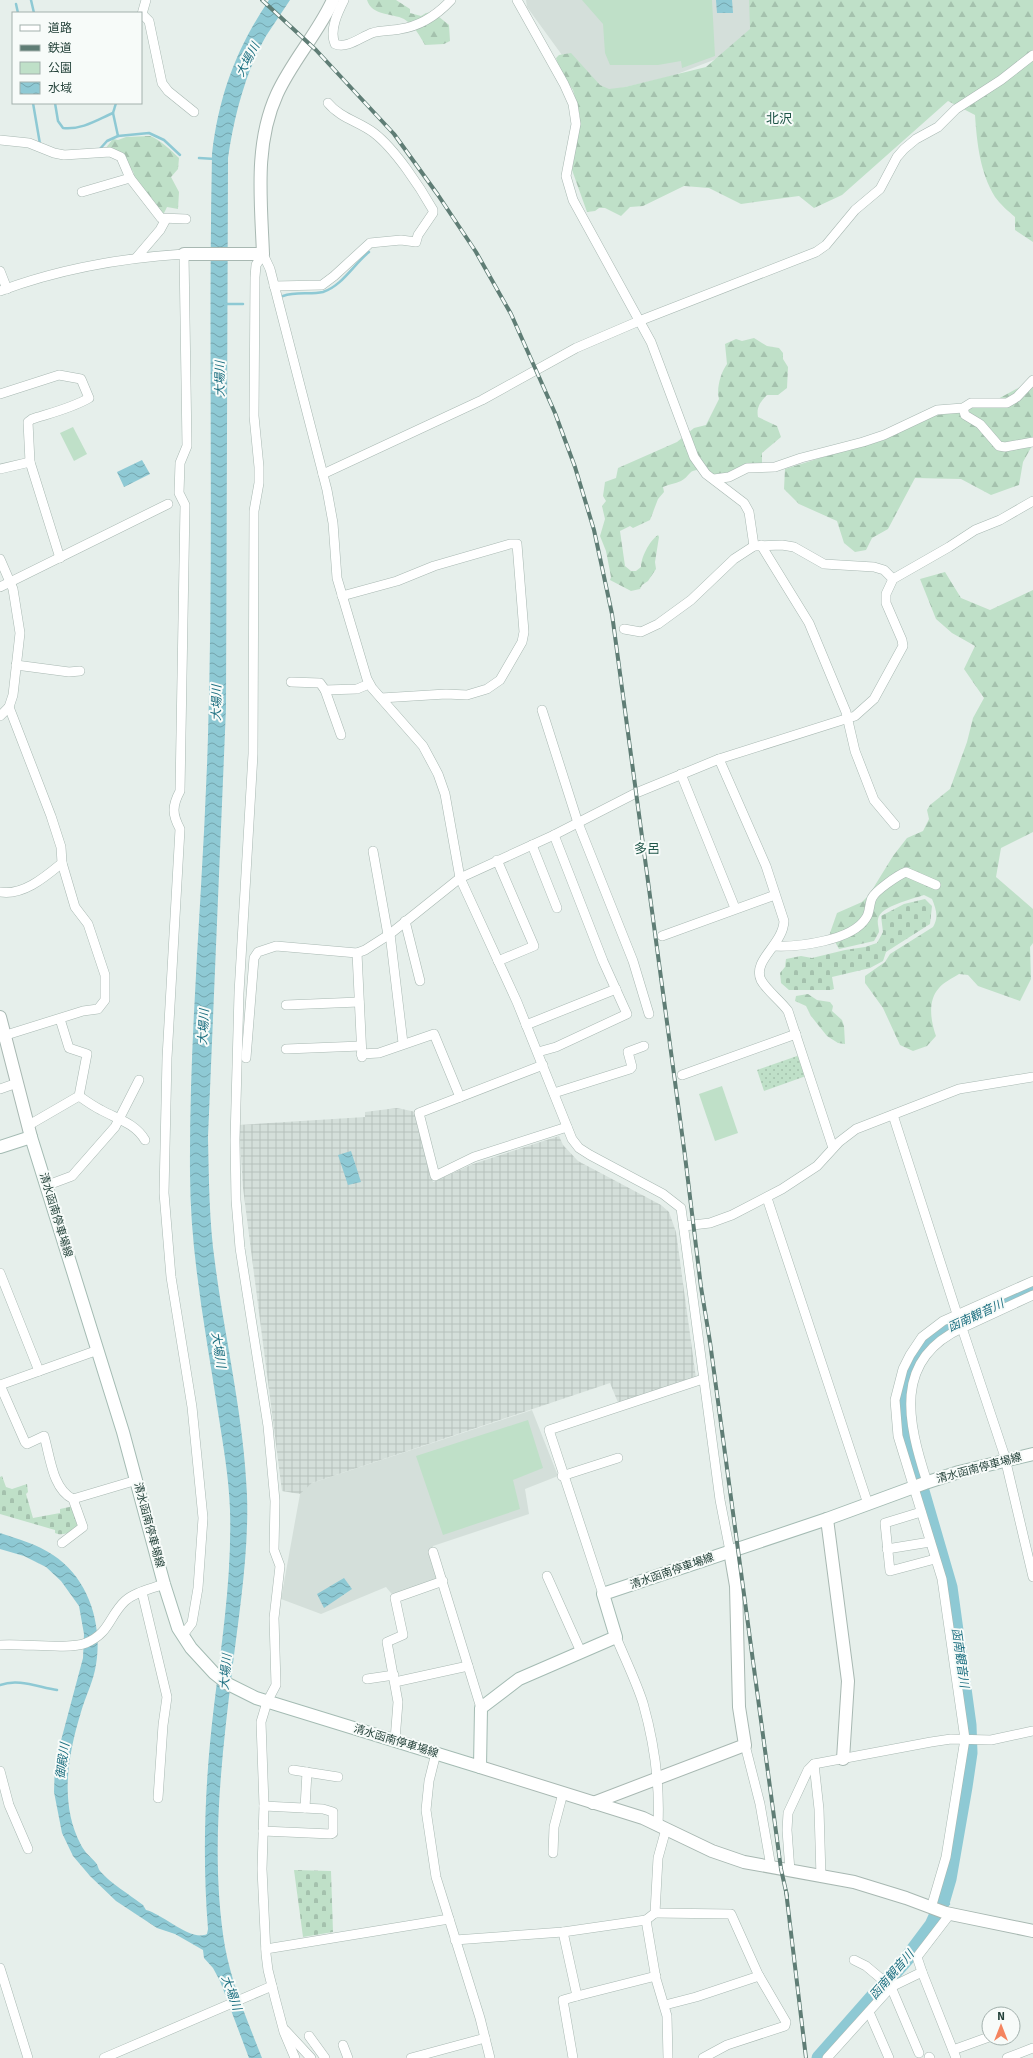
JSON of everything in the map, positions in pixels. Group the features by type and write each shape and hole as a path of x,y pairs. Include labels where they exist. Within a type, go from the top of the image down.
{"street":[{"path":"146,0 142,14 149,21 162,84 168,91 194,112"},
{"path":"295,2058 283,2029 269,1987 266,1949 262,1869 264,1806 262,1700 276,1685 274,1618 280,1566 275,1558 274,1550 275,1501 268,1426 241,1255 236,1200 235,1140 239,993 253,754 254,511 259,475 254,416 254,277 258,254 262,150 271,110 277,93 333,0"},
{"path":"344,0 335,23 333,39 335,44 341,46 373,33 399,30 417,25 438,13 450,0"},
{"path":"517,0 564,84 573,104 576,124 566,176 573,200 657,355 694,456 702,470 740,499 747,507 757,546 809,623 848,719 855,751 874,800 896,825"},
{"path":"323,474 482,400 576,348 639,321 816,252 826,245 855,210 880,189 897,157 904,149 916,139 938,127 956,109 1001,80 1033,56"},
{"path":"274,286 312,286 326,283 370,243 401,240 416,242 418,235 434,213 415,182 380,139 370,131 333,110 328,103"},
{"path":"0,140 29,143 54,153 64,155 110,152 121,157 130,178 158,215 166,219 186,219"},
{"path":"82,192 130,178"},
{"path":"137,257 160,230 166,219"},
{"path":"0,271 3,290 67,270 137,257 186,254 258,254"},
{"path":"183,1635 192,1623 197,1595 202,1557 203,1518 192,1407 170,1270 164,1193 167,1058 180,829 173,816 173,804 180,791 186,505 179,493 180,463 187,446 186,254"},
{"path":"258,254 274,286 323,474 333,523 335,566 342,596 369,684 424,746 438,774 445,794 460,878 538,1052 567,1127 579,1148 663,1194 680,1208 684,1226 720,1500 736,1586 739,1707 745,1745 760,1804 771,1867"},
{"path":"0,394 59,375 76,377 83,381 89,398 68,408 32,419 28,422 30,462 60,558"},
{"path":"714,479 729,477 747,468 775,467 801,458 884,435 938,410 963,408 971,403 1007,403 1017,397 1033,380"},
{"path":"963,408 965,415 980,424 999,446 1005,447 1033,442"},
{"path":"0,469 30,462"},
{"path":"246,1058 254,958 258,952 267,948 317,948 357,953 365,950 389,935 460,878 554,835 636,793 719,758 848,719 860,713 874,699 891,665 903,646 902,640 886,604 886,594 893,579 949,547 975,530 1000,520 1033,501"},
{"path":"0,587 168,504"},
{"path":"342,596 397,581 442,564 510,544 517,544 524,632 522,642 500,680 487,689 467,695 446,694 381,698"},
{"path":"624,629 641,632 658,624 686,604 734,558 757,546 794,547 813,559 827,565 874,567 884,570 893,579"},
{"path":"0,559 10,582 20,633 13,695 8,707 0,716"},
{"path":"16,665 69,672 80,671"},
{"path":"291,682 320,683 325,690 341,735"},
{"path":"325,690 357,689 369,684"},
{"path":"2,1037 83,1011 98,1009 103,1003 106,994 104,975 88,924 75,907 62,863 61,847 51,816 8,707"},
{"path":"542,710 578,823 633,961 648,1014"},
{"path":"719,758 766,866 784,922 784,931 761,962 759,970 761,979 767,988 779,999 788,1011 833,1148"},
{"path":"682,774 735,908"},
{"path":"538,1052 556,1047 627,1014 554,835"},
{"path":"532,844 557,908"},
{"path":"373,851 389,935 403,1043"},
{"path":"497,860 534,946 498,961"},
{"path":"0,892 14,894 42,879 62,863"},
{"path":"774,946 810,944 839,936 856,928 867,918 872,896 899,875 906,872 936,885"},
{"path":"662,936 735,908 775,895"},
{"path":"405,922 420,981"},
{"path":"357,953 361,1052"},
{"path":"526,1025 616,989"},
{"path":"239,993 251,994"},
{"path":"286,1005 359,1002"},
{"name":"清水函南停車場線","path":"0,1017 2,1037 137,1480 174,1617 191,1648 214,1673 228,1684 262,1700 624,1812 662,1827 725,1856 744,1862 821,1876 874,1888 948,1913 1033,1932"},
{"path":"0,1147 30,1131 79,1096 87,1054 69,1048 60,1019"},
{"path":"286,1049 379,1053 403,1043 434,1034 460,1097"},
{"path":"682,1075 796,1034"},
{"path":"554,1093 630,1069 632,1067 628,1052 644,1046"},
{"path":"543,1065 419,1114 435,1176 474,1157 567,1127"},
{"path":"684,1226 710,1222 767,1198 817,1166 833,1148 856,1130 959,1089 1033,1077"},
{"path":"48,1185 72,1176 115,1127 139,1080"},
{"path":"0,1089 17,1083"},
{"path":"79,1096 100,1110 134,1126 145,1140"},
{"path":"893,1115 958,1314"},
{"path":"767,1198 868,1504"},
{"path":"0,1273 39,1371"},
{"path":"920,1485 903,1421 919,1368 931,1350 940,1341 962,1328 982,1312 998,1304 1033,1281"},
{"path":"932,1908 946,1857 965,1739 942,1579 921,1512 920,1485 903,1421 895,1400 903,1369 910,1355 922,1337 932,1329 943,1321 958,1314 982,1312 998,1304 1033,1295"},
{"path":"962,1328 1004,1454 1033,1577"},
{"path":"62,1543 83,1527 73,1499 69,1497 56,1478 44,1436 25,1443 0,1385 98,1350"},
{"path":"655,1913 658,1858 662,1827 658,1777 642,1702 616,1637 603,1594 562,1476 549,1430 703,1379"},
{"name":"清水函南停車場線","path":"603,1594 827,1519 959,1472 1033,1454"},
{"path":"562,1476 618,1458"},
{"path":"73,1499 137,1480"},
{"path":"921,1512 885,1523 890,1570 935,1558"},
{"path":"827,1519 848,1681 843,1759"},
{"path":"888,1549 930,1542"},
{"path":"434,1552 480,1708 480,1767"},
{"path":"547,1576 581,1652"},
{"path":"395,1740 398,1702 387,1642 403,1635 394,1598 443,1581"},
{"path":"0,1645 25,1643 72,1646 92,1640 107,1628 126,1601 142,1592 164,1584"},
{"path":"142,1592 167,1697 163,1725 158,1798"},
{"path":"480,1708 519,1679 616,1637"},
{"path":"367,1679 394,1679 468,1666"},
{"path":"790,1871 787,1830 788,1813 808,1770 814,1764 931,1742 965,1739 999,1739 1033,1731"},
{"path":"593,1803 745,1745"},
{"path":"436,1753 429,1781 426,1810 436,1877 490,2058"},
{"path":"814,1764 819,1809 821,1876"},
{"path":"294,1770 338,1777"},
{"path":"0,1771 9,1805 28,1849"},
{"path":"305,1808 307,1772"},
{"path":"553,1853 554,1827 563,1793"},
{"path":"263,1831 332,1833 333,1812 305,1808 264,1806"},
{"path":"455,1940 563,1932 646,1920 655,1913 730,1913 759,1976 786,2022 786,2026 727,2045 703,2058"},
{"path":"948,1913 917,1957 955,2054 981,2041"},
{"path":"266,1949 449,1919"},
{"path":"646,1920 656,1976 665,2005 669,2025 668,2058"},
{"path":"563,1932 577,1996"},
{"path":"854,1960 866,1966 890,1986 918,2053"},
{"path":"0,1968 28,2058"},
{"path":"827,2058 869,2012 890,1986 922,1972"},
{"path":"573,2058 563,2000 656,1976"},
{"path":"665,2005 696,1997 759,1976"},
{"path":"104,2058 269,1987"},
{"path":"869,2012 889,2058"},
{"path":"283,2029 292,2035 310,2058"},
{"path":"309,2036 325,2058"},
{"path":"411,2058 485,2038"},
{"path":"343,2045 348,2058"},
{"path":"1007,2058 1033,2048"}],"shaded area":[{"path":"526,0 749,0 764,53 724,56 672,76 596,94 562,55 527,7"},
{"path":"397,1108 416,1112 433,1182 473,1164 559,1136 563,1145 578,1161 661,1205 669,1212 676,1232 696,1378 619,1405 610,1383 312,1483 300,1494 282,1491 243,1188 239,1125 365,1117 365,1112"},
{"path":"532,1410 558,1476 525,1489 529,1514 433,1546 440,1579 395,1598 386,1587 321,1614 281,1599 300,1494 303,1489 312,1483"}],"green space":[{"path":"367,0 396,0 410,9 410,13 421,16 426,13 433,12 449,25 450,41 444,44 425,45 408,22 399,17 373,9"},
{"path":"582,0 712,0 715,56 682,68 681,61 658,65 610,65 605,53 603,24"},
{"path":"749,0 1033,0 1033,242 1015,230 1015,217 997,200 990,187 980,158 975,115 948,101 842,195 814,208 799,196 741,204 709,188 684,186 643,206 630,207 621,216 605,208 599,208 595,211 587,212 572,170 580,116 573,90 560,71 556,58 559,55 571,53 600,85 609,89 625,87 706,67 750,29"},
{"path":"150,136 161,142 179,158 178,169 171,177 179,192 178,209 167,207 164,213 160,213 136,182 133,171 105,149 113,139 118,140 126,137"},
{"path":"754,338 767,346 779,348 783,353 783,359 788,367 787,388 778,395 767,395 758,407 758,417 777,426 781,437 762,453 762,465 716,477 703,471 696,470 681,481 663,487 664,492 658,499 650,520 633,528 630,526 620,531 625,566 631,571 636,571 641,567 642,559 646,550 658,535 659,537 655,562 656,569 648,581 642,585 640,589 631,591 610,580 611,577 606,551 600,536 605,519 602,506 606,501 603,496 605,482 616,478 618,468 677,442 694,428 706,425 719,399 718,390 720,381 727,364 725,344 736,339 742,341"},
{"path":"1033,380 1033,444 1023,462 1019,485 991,495 961,479 915,478 888,529 872,538 866,550 855,552 844,543 837,521 799,504 784,489 785,469 881,439 931,417 996,400"},
{"path":"73,427 87,454 74,461 60,433"},
{"path":"945,572 961,598 990,610 1033,590 1033,832 1001,848 996,877 1033,909 1033,943 1030,947 1031,979 1020,1001 978,986 968,975 959,974 949,980 935,993 931,1005 936,1036 927,1046 913,1051 900,1045 883,1008 865,983 865,976 885,962 890,954 933,927 936,920 936,910 932,899 924,895 884,910 878,919 879,932 874,941 839,949 830,933 837,913 862,902 869,895 893,856 907,838 923,831 929,819 927,810 930,805 950,789 967,742 973,718 984,698 964,669 975,646 952,633 936,619 920,579"},
{"path":"925,899 932,906 930,924 886,952 883,961 870,968 832,977 834,989 831,990 789,990 781,983 780,973 785,967 786,959 801,956 812,958 877,943 883,932 881,916 904,904"},
{"path":"808,994 817,1000 830,1002 833,1006 832,1011 842,1020 844,1026 845,1044 838,1043 827,1036 811,1016 806,1006 795,1001 796,996"},
{"path":"797,1056 799,1057 806,1076 764,1091 757,1070"},
{"path":"722,1086 738,1133 715,1141 699,1094"},
{"path":"528,1420 543,1468 513,1480 520,1509 443,1535 416,1456"},
{"path":"2,1476 6,1487 12,1489 27,1484 28,1492 26,1494 33,1518 60,1513 60,1509 74,1506 81,1526 68,1533 58,1534 55,1533 55,1530 0,1514 0,1477"},
{"path":"294,1870 331,1871 333,1932 303,1937"}],"water":[{"path":"269,0 290,0 266,36 246,80 237,111 228,158 226,708 208,1137 213,1247 242,1437 247,1495 245,1561 221,1775 218,1879 225,1947 228,1961 236,1989 262,2058 249,2058 220,1981 213,1968 204,1958 203,1950 175,1934 157,1928 116,1901 90,1876 73,1856 62,1833 54,1792 55,1763 83,1658 84,1634 79,1606 61,1581 46,1567 24,1556 0,1549 0,1533 40,1548 53,1555 66,1565 85,1591 95,1621 97,1654 95,1670 76,1728 69,1762 68,1796 70,1813 74,1829 81,1845 86,1853 97,1864 99,1870 104,1876 143,1905 146,1910 185,1931 200,1935 207,1934 205,1818 208,1762 226,1608 230,1535 230,1510 224,1449 196,1263 190,1173 190,1118 194,1008 206,790 210,662 212,154 219,112 231,73 247,36"},
{"path":"716,0 732,0 733,13 717,13"},
{"path":"142,460 150,474 124,487 117,472"},
{"path":"351,1151 361,1182 348,1185 338,1155"},
{"path":"344,1578 352,1589 324,1608 317,1594"}],"waterway":[{"path":"31,0 34,12"},
{"path":"16,4 18,12"},
{"path":"33,104 40,144"},
{"path":"55,104 58,121 63,128 83,126 113,113 118,136 149,133 164,140 180,155"},
{"path":"113,113 116,104"},
{"path":"99,150 107,141 118,136"},
{"path":"199,158 215,159"},
{"path":"283,296 318,293 330,289 342,280 369,252"},
{"path":"225,304 243,304"},
{"name":"函南観音川","path":"819,2058 908,1957 932,1925 942,1903 949,1879 970,1753 969,1725 950,1587 904,1429 904,1398 906,1380 914,1362 925,1346 940,1334 977,1313 1033,1290"},
{"path":"0,1685 14,1682 57,1690"},
{"name":"函南観音川","path":"942,1903 949,1904"}],"railway":[{"path":"262,0 316,50 394,134 438,195 476,252 511,314 555,413 575,467 594,530 612,614 685,1156 701,1287 710,1342 781,1869 787,1896"},
{"path":"786,1891 806,2058"}],"district":[{"name":"北沢","path":"779,119"},
{"name":"多呂","path":"647,849"}],"water label":[{"name":"大場川","path":"248,60"},
{"name":"大場川","path":"220,379"},
{"name":"大場川","path":"217,703"},
{"name":"大場川","path":"204,1027"},
{"name":"大場川","path":"218,1350"},
{"name":"大場川","path":"226,1672"},
{"name":"御殿川","path":"63,1761"},
{"name":"大場川","path":"231,1993"}]}
